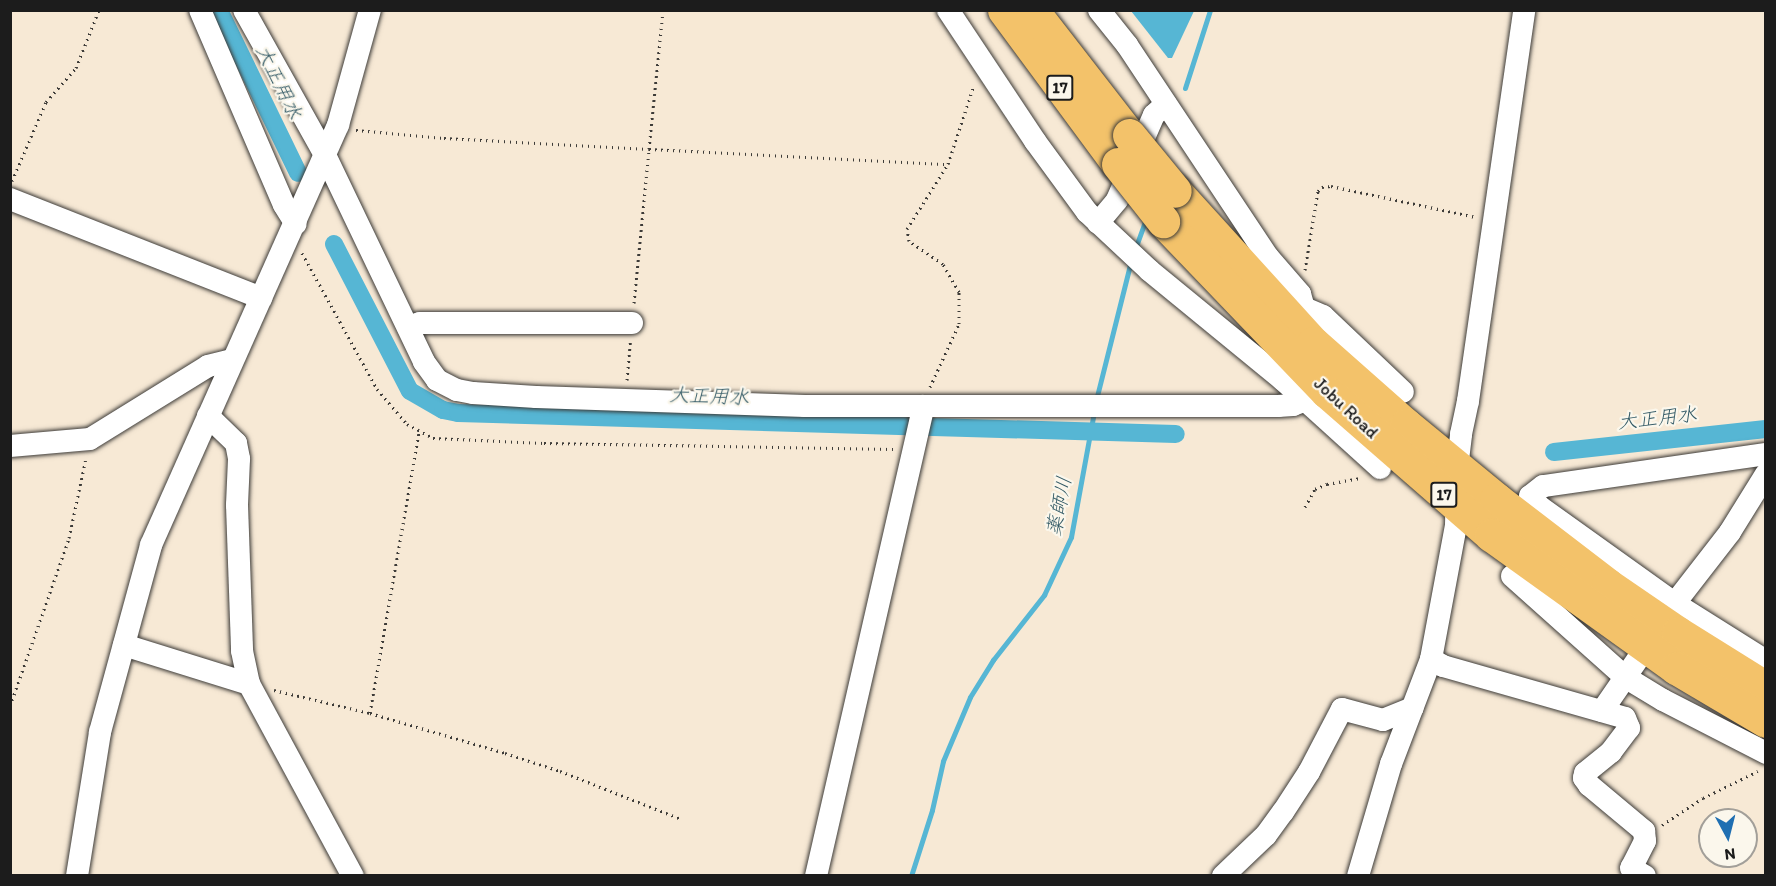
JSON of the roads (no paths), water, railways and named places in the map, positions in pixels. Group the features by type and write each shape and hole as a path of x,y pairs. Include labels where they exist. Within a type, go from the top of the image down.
{"highway":[{"name":"Jobu Road","path":"1004,10 1124,150 1175,191 1299,315 1313,343 1457,468 1608,585 1678,633 1766,688"},
{"name":"Jobu Road","path":"1032,10 1124,150 1163,221 1316,397 1456,505 1491,535 1605,618 1676,668 1766,721"}],"street":[{"path":"200,10 284,205 296,224"},
{"path":"244,10 325,155 431,373 437,380 457,390 536,397 923,410 1278,406 1316,397"},
{"path":"77,876 100,732 159,525 325,155 351,82 370,10"},
{"path":"948,10 1070,190 1098,223 1150,271 1316,397 1380,468"},
{"path":"1099,10 1127,45 1268,257 1299,294 1299,315 1323,316 1403,392"},
{"path":"1358,876 1391,764 1431,659 1452,549 1457,468 1524,10"},
{"path":"1098,223 1117,200 1154,115 1166,104"},
{"path":"10,200 261,298"},
{"path":"408,327 420,323 632,323"},
{"path":"10,446 90,439 208,366 232,360"},
{"path":"816,876 923,410"},
{"path":"208,416 236,443 239,459 237,505 242,651 249,684 339,854 353,876"},
{"path":"1766,454 1543,486 1530,496 1540,507 1671,608 1766,660"},
{"path":"1671,608 1730,532 1766,474"},
{"path":"1512,576 1631,668 1664,700 1764,760"},
{"path":"124,645 249,684"},
{"path":"1431,659 1443,666 1625,718 1629,728 1611,752 1585,773 1584,778 1589,785 1644,831 1646,836 1631,868 1645,876"},
{"path":"1602,711 1631,668"},
{"path":"1223,876 1266,835 1283,812 1309,771 1342,709 1383,720 1413,708"},
{"path":"331,876 339,854"}],"water":[{"path":"1131,11 1194,11 1172,58 1168,58"}],"waterway":[{"name":"大正用水","path":"219,10 298,173"},
{"name":"薬師川","path":"1185,88 1210,10"},
{"name":"薬師川","path":"1135,249 1146,218"},
{"name":"大正用水","path":"334,244 410,391 443,410 458,413 1176,434"},
{"name":"薬師川","path":"1096,400 1131,261"},
{"name":"薬師川","path":"911,876 932,810 943,761 970,697 993,660 1044,595 1071,537 1094,412"},
{"name":"大正用水","path":"1554,452 1766,429"}]}
